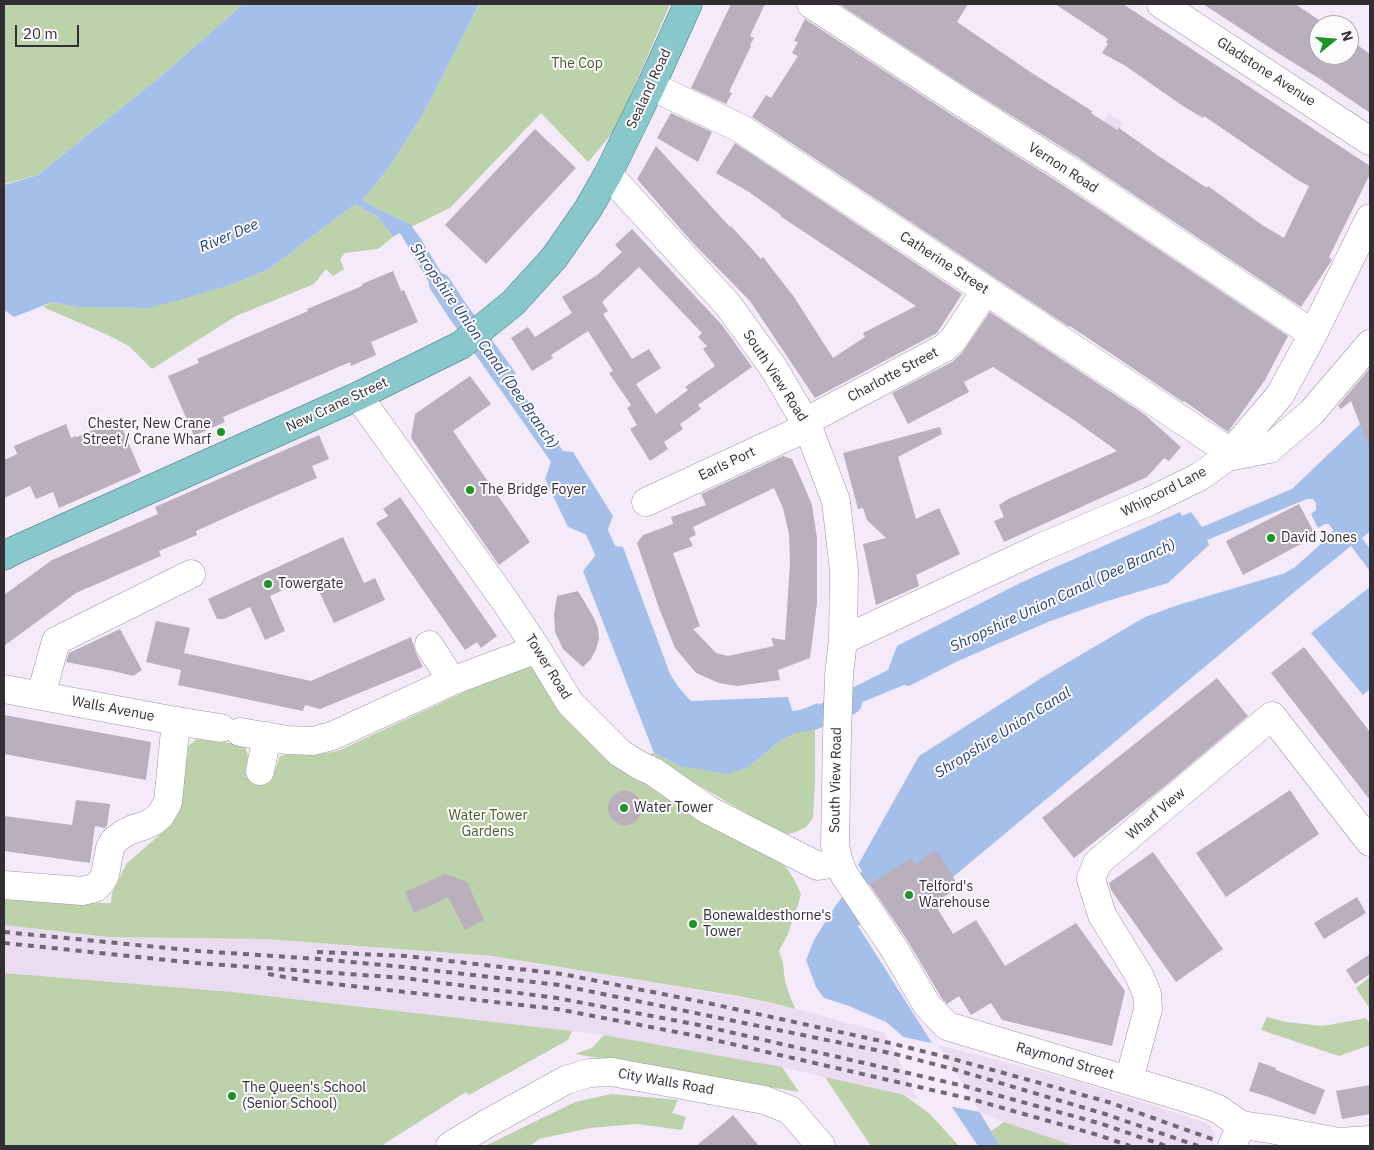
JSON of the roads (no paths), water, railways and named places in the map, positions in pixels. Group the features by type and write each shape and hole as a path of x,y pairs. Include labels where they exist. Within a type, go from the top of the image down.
{"main road":[{"name":"Sealand Road","path":"608,174 688,4"},
{"name":"New Crane Street","path":"4,556 40,538 358,396 462,345 513,303 554,258 588,209 608,174"}],"street":[{"name":"Vernon Road","path":"812,4 1067,170 1313,334"},
{"name":"Gladstone Avenue","path":"1162,4 1370,141"},
{"name":"Catherine Street","path":"651,86 740,128 986,290 1228,454"},
{"name":"South View Road","path":"608,174 728,305 773,367 807,424 836,501 844,571 843,640 836,736 835,845 842,870"},
{"name":"Whipcord Lane","path":"843,640 1042,547 1150,501 1199,477 1228,454 1280,395 1313,334 1370,218"},
{"name":"Charlotte Street","path":"807,424 944,348 953,340 986,290"},
{"path":"1228,454 1269,449 1311,413 1370,344"},
{"name":"Tower Road","path":"358,396 500,594 570,703 620,753 654,772 708,810 818,866 842,870"},
{"name":"Earls Port","path":"646,502 807,424"},
{"path":"41,696 56,641 191,574"},
{"path":"429,644 452,681"},
{"name":"Walls Avenue","path":"4,689 287,740 314,741 332,736 452,681 537,649"},
{"name":"Wharf View","path":"1129,1080 1148,1009 1147,994 1139,975 1102,915 1090,879 1098,863 1272,716 1370,842"},
{"path":"4,884 82,891 95,888 105,875 110,848 114,841 133,829 152,822 160,816 168,802 176,720"},
{"path":"260,771 267,736"},
{"name":"Raymond Street","path":"842,870 893,947 927,1005 947,1026 1200,1102 1218,1109 1236,1136 1270,1129 1338,1142 1370,1140"},
{"name":"City Walls Road","path":"450,1146 566,1080 589,1073 612,1072 764,1100 790,1110 821,1146"}],"water":[{"name":"River Dee","path":"243,4 479,4 423,114 387,170 362,200 410,224 462,307 449,316 400,233 393,237 378,217 355,204 269,269 233,284 197,295 149,308 77,307 52,302 14,317 4,310 4,185 38,175 166,72"},
{"path":"491,348 563,451 573,452 613,516 607,532 592,537 568,527 545,479 551,462 479,359"},
{"name":"Shropshire Union Canal","path":"1370,422 1370,531 1362,538 1370,549 1370,571 1351,546 953,877 915,864 911,859 866,886 861,923 936,1040 1000,1146 978,1146 908,1041 886,1022 849,1006 824,998 816,987 806,960 814,940 836,905 862,871 858,865 919,756 1043,677 1145,617 1178,605 1285,573 1295,567 1331,535 1333,530 1329,524 1318,528 1311,514 1316,510 1316,503 1313,499 1307,499 1207,540 1209,545 1168,583 1104,602 1048,622 958,661 909,686 904,685 850,707 850,689 888,670 897,646 1020,583 1180,512 1182,516 1191,512 1202,527 1292,489 1360,424"},
{"path":"612,542 615,546 623,547 670,674 691,701 788,697 793,713 818,703 815,723 780,741 747,768 728,774 680,766 654,753 583,571 598,552 597,547"},
{"path":"1370,587 1370,689 1363,695 1311,633"}],"waterway":[{"name":"Shropshire Union Canal (Dee Branch)","path":"440,284 505,377"},
{"name":"Shropshire Union Canal (Dee Branch)","path":"586,508 615,572"},
{"name":"Shropshire Union Canal (Dee Branch)","path":"787,723 813,719 851,703"}],"railway":[{"path":"4,932 198,951 404,967 559,985 895,1054 953,1069 1105,1114 1198,1146"},
{"path":"4,943 196,963 404,978 557,998 699,1025 964,1086 1102,1124 1166,1146"},
{"path":"317,952 406,956 562,974 703,1002 946,1057 1108,1102 1215,1140"},
{"path":"268,974 307,981 557,1009 697,1036 971,1099 1130,1146"}],"place":[{"name":"Chester, New Crane Street / Crane Wharf","path":"221,432"},
{"name":"The Bridge Foyer","path":"470,490"},
{"name":"David Jones","path":"1271,538"},
{"name":"Towergate","path":"268,584"},
{"name":"Water Tower","path":"624,808"},
{"name":"Telford's Warehouse","path":"909,895"},
{"name":"Bonewaldesthorne's Tower","path":"693,924"},
{"name":"The Queen's School (Senior School)","path":"232,1096"}],"park label":[{"name":"The Cop","path":"577,64"},
{"name":"Water Tower Gardens","path":"488,824"}]}
